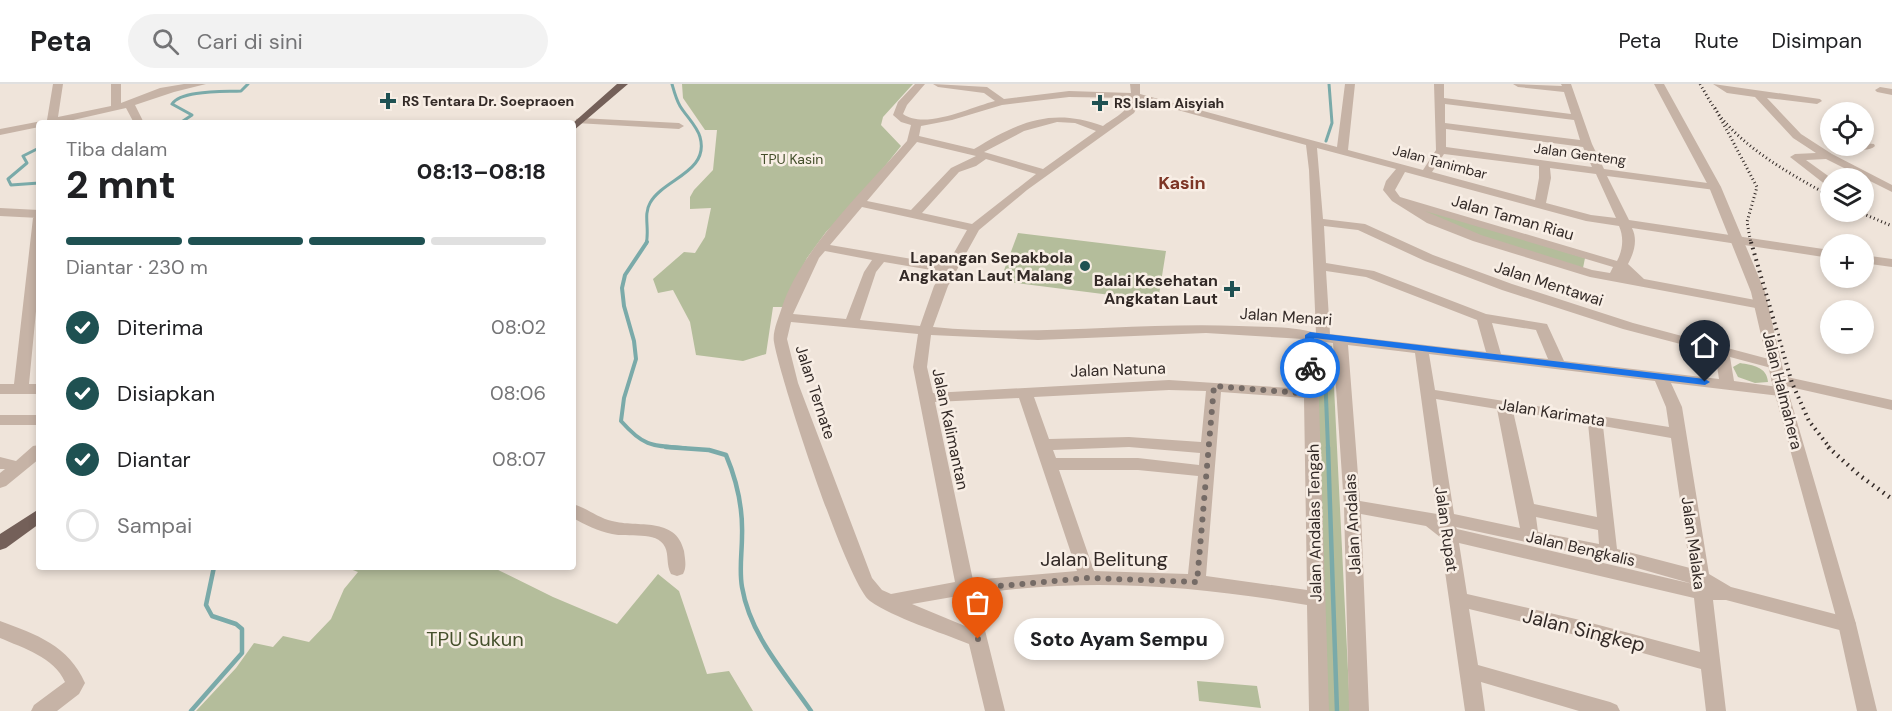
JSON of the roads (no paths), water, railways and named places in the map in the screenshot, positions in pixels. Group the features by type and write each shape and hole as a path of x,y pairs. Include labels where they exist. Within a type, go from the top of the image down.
{"main road":[{"path":"577,125 623,84"},
{"path":"0,543 36,517"}],"street":[{"path":"45,120 58,84"},
{"path":"116,84 116,104"},
{"path":"84,119 116,104 174,87 201,84"},
{"path":"920,84 899,111 901,118 915,130 1045,173"},
{"path":"938,84 987,90 1002,102"},
{"path":"1052,84 1059,95"},
{"path":"1342,151 1350,84"},
{"path":"1425,173 1441,150 1439,84"},
{"path":"1518,84 1568,87 1587,144 1622,224 1629,234 1629,244 1622,266 1612,278"},
{"name":"Jalan Halmahera","path":"1659,84 1715,187 1739,240 1761,305 1778,379 1847,624 1866,711"},
{"path":"1718,84 1730,91 1818,101"},
{"path":"116,104 129,104 174,87"},
{"name":"Jalan Tanimbar","path":"915,130 1002,102 1059,95 1136,90 1311,143 1540,205 1622,224 1820,252"},
{"name":"Jalan Kalimantan","path":"995,711 966,589 920,367 925,330 949,269 974,228 992,211 1130,111 1134,107 1136,90"},
{"path":"1880,90 1892,92"},
{"path":"1759,95 1788,128 1820,151"},
{"path":"1440,100 1579,118"},
{"path":"129,104 137,120"},
{"path":"955,170 955,164 1017,131 1068,118 1104,130"},
{"path":"1440,124 1587,144"},
{"path":"0,132 36,125"},
{"path":"577,125 679,126"},
{"name":"Jalan Ternate","path":"915,130 861,203 820,247 804,273 786,317 780,339 783,358 841,524 869,589 889,602 978,639"},
{"path":"1805,141 1820,142"},
{"path":"1311,143 1324,336"},
{"name":"Jalan Genteng","path":"1441,150 1715,187"},
{"path":"914,214 955,170 972,164 976,152"},
{"path":"1820,176 1795,157 1828,156 1892,189"},
{"path":"1540,205 1545,178 1544,164"},
{"path":"1396,200 1389,190 1403,167"},
{"name":"Jalan Taman Riau","path":"1396,200 1622,266 1638,280"},
{"name":"Jalan Taman Riau","path":"1396,200 1431,220 1477,238 1612,278 1638,280 1730,301 1761,305"},
{"path":"861,203 974,228"},
{"path":"0,212 36,215"},
{"name":"Jalan Mentawai","path":"1318,222 1360,227 1429,258 1507,287 1722,353 1778,379"},
{"path":"21,389 36,244"},
{"path":"820,247 949,269"},
{"path":"852,322 870,272 880,258"},
{"path":"1874,261 1892,263"},
{"path":"1318,266 1369,274 1483,318 1542,327 1558,364"},
{"name":"Jalan Menari","path":"786,317 925,330 1038,336 1206,329 1324,336 1727,384 1778,379"},
{"path":"1483,318 1495,357"},
{"name":"Jalan Andalas Tengah","path":"1319,711 1314,599 1312,394 1324,336"},
{"name":"Jalan Andalas","path":"1324,336 1352,507 1359,711"},
{"name":"Jalan Rupat","path":"1421,348 1442,525 1470,671 1475,711"},
{"path":"1722,353 1727,384"},
{"name":"Jalan Malaka","path":"1661,377 1672,399 1701,586 1716,711"},
{"path":"1778,379 1891,408"},
{"name":"Jalan Natuna","path":"927,398 1169,385 1214,386 1312,394"},
{"path":"1197,582 1214,386"},
{"path":"0,389 36,389"},
{"path":"1025,392 1088,578"},
{"name":"Jalan Karimata","path":"1426,393 1677,434"},
{"path":"1504,404 1527,509 1530,536"},
{"path":"1595,419 1609,553"},
{"path":"0,420 36,420"},
{"path":"1044,445 1129,442 1208,448"},
{"path":"0,482 36,453"},
{"path":"0,463 20,467"},
{"path":"1050,464 1138,464 1206,471"},
{"name":"Jalan Bengkalis","path":"1352,507 1442,525 1598,567 1701,586"},
{"path":"1527,509 1605,525"},
{"path":"576,512 592,521 613,528 651,531 668,538 674,543 677,569"},
{"name":"Jalan Bengkalis","path":"1442,525 1530,536 1609,553 1701,586 1847,624"},
{"name":"Jalan Belitung","path":"966,589 1088,578 1197,582 1314,599"},
{"path":"889,602 966,589"},
{"name":"Jalan Singkep","path":"1457,599 1580,628 1709,663"},
{"path":"0,629 35,643 59,660 73,675 75,683 72,688 41,711"},
{"path":"1470,671 1610,711"}],"waterway":[{"path":"184,120 192,115 172,104 177,99 193,94 241,91 248,84"},
{"path":"646,243 647,212 650,203 665,187 692,167 701,149 699,133 680,106 672,84"},
{"path":"1326,141 1332,123 1329,84"},
{"path":"36,150 23,156 27,163 8,179 11,185 36,183"},
{"path":"646,243 625,275 622,288 636,359 624,398 621,421 636,436 649,444 670,447"},
{"path":"1324,346 1328,448"},
{"path":"666,447 670,447"},
{"path":"670,447 685,448"},
{"path":"670,447 709,450 726,455 740,505 741,574 746,605 769,652 811,711"},
{"path":"1328,447 1337,711"},
{"path":"191,711 242,653 242,629 236,624 212,616 206,605 213,570"}],"railway":[{"path":"1700,84 1716,110"},
{"path":"1716,110 1734,132 1747,143 1787,171 1820,190"},
{"path":"1716,110 1757,187 1747,222 1751,244"},
{"path":"1874,218 1892,226"},
{"path":"1751,242 1792,383 1809,421 1830,448"},
{"path":"1828,447 1859,475 1892,499"}],"place":[{"name":"RS Tentara Dr. Soepraoen","path":"388,101"},
{"name":"RS Islam Aisyiah","path":"1100,103"},
{"name":"Lapangan Sepakbola Angkatan Laut Malang","path":"1085,266"},
{"name":"Balai Kesehatan Angkatan Laut","path":"1232,289"},
{"name":"Soto Ayam Sempu","path":"978,639"}],"district":[{"name":"Kasin","path":"1182,183"}],"park label":[{"name":"TPU Kasin","path":"792,159"},
{"name":"TPU Sukun","path":"475,639"}]}
